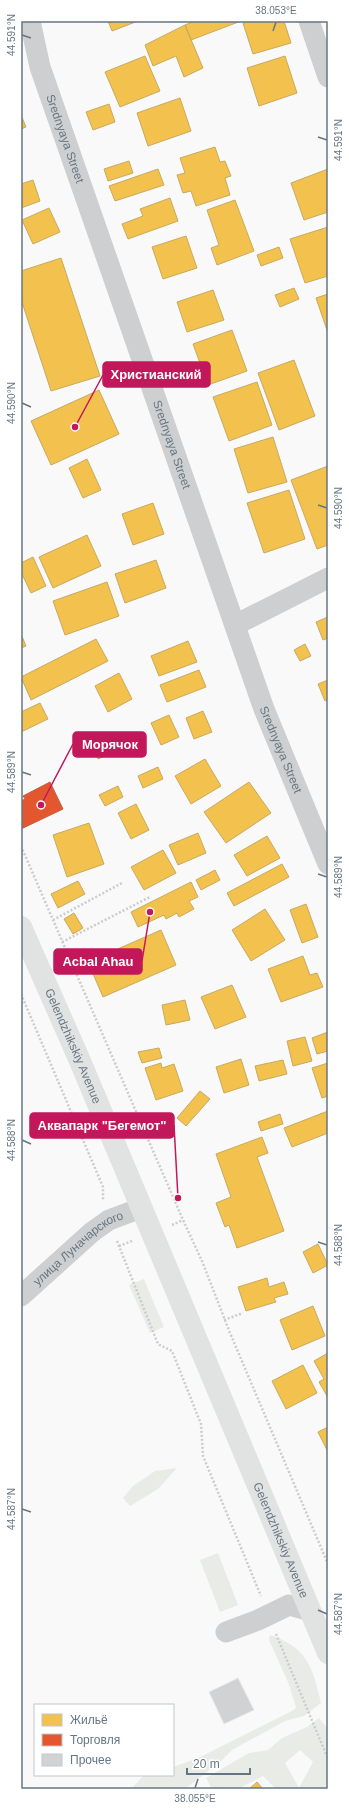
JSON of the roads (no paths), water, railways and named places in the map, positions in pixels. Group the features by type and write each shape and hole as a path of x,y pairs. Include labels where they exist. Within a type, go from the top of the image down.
{"main road":[{"name":"Gelendzhikskiy Avenue","path":"21,927 328,1653"}],"street":[{"name":"Srednyaya Street","path":"30,21 40,67 264,709 328,864"},
{"path":"309,21 328,76"},
{"path":"235,625 328,578"},
{"name":"улица Луначарского","path":"21,1296 92,1232 109,1220 141,1208"},
{"path":"226,1632 258,1620 289,1605 310,1611"}],"place":[{"name":"Христианский","path":"75,427"},
{"name":"Морячок","path":"41,805"},
{"name":"Acbal Ahau","path":"150,912"},
{"name":"Аквапарк \"Бегемот\"","path":"178,1198"}]}
